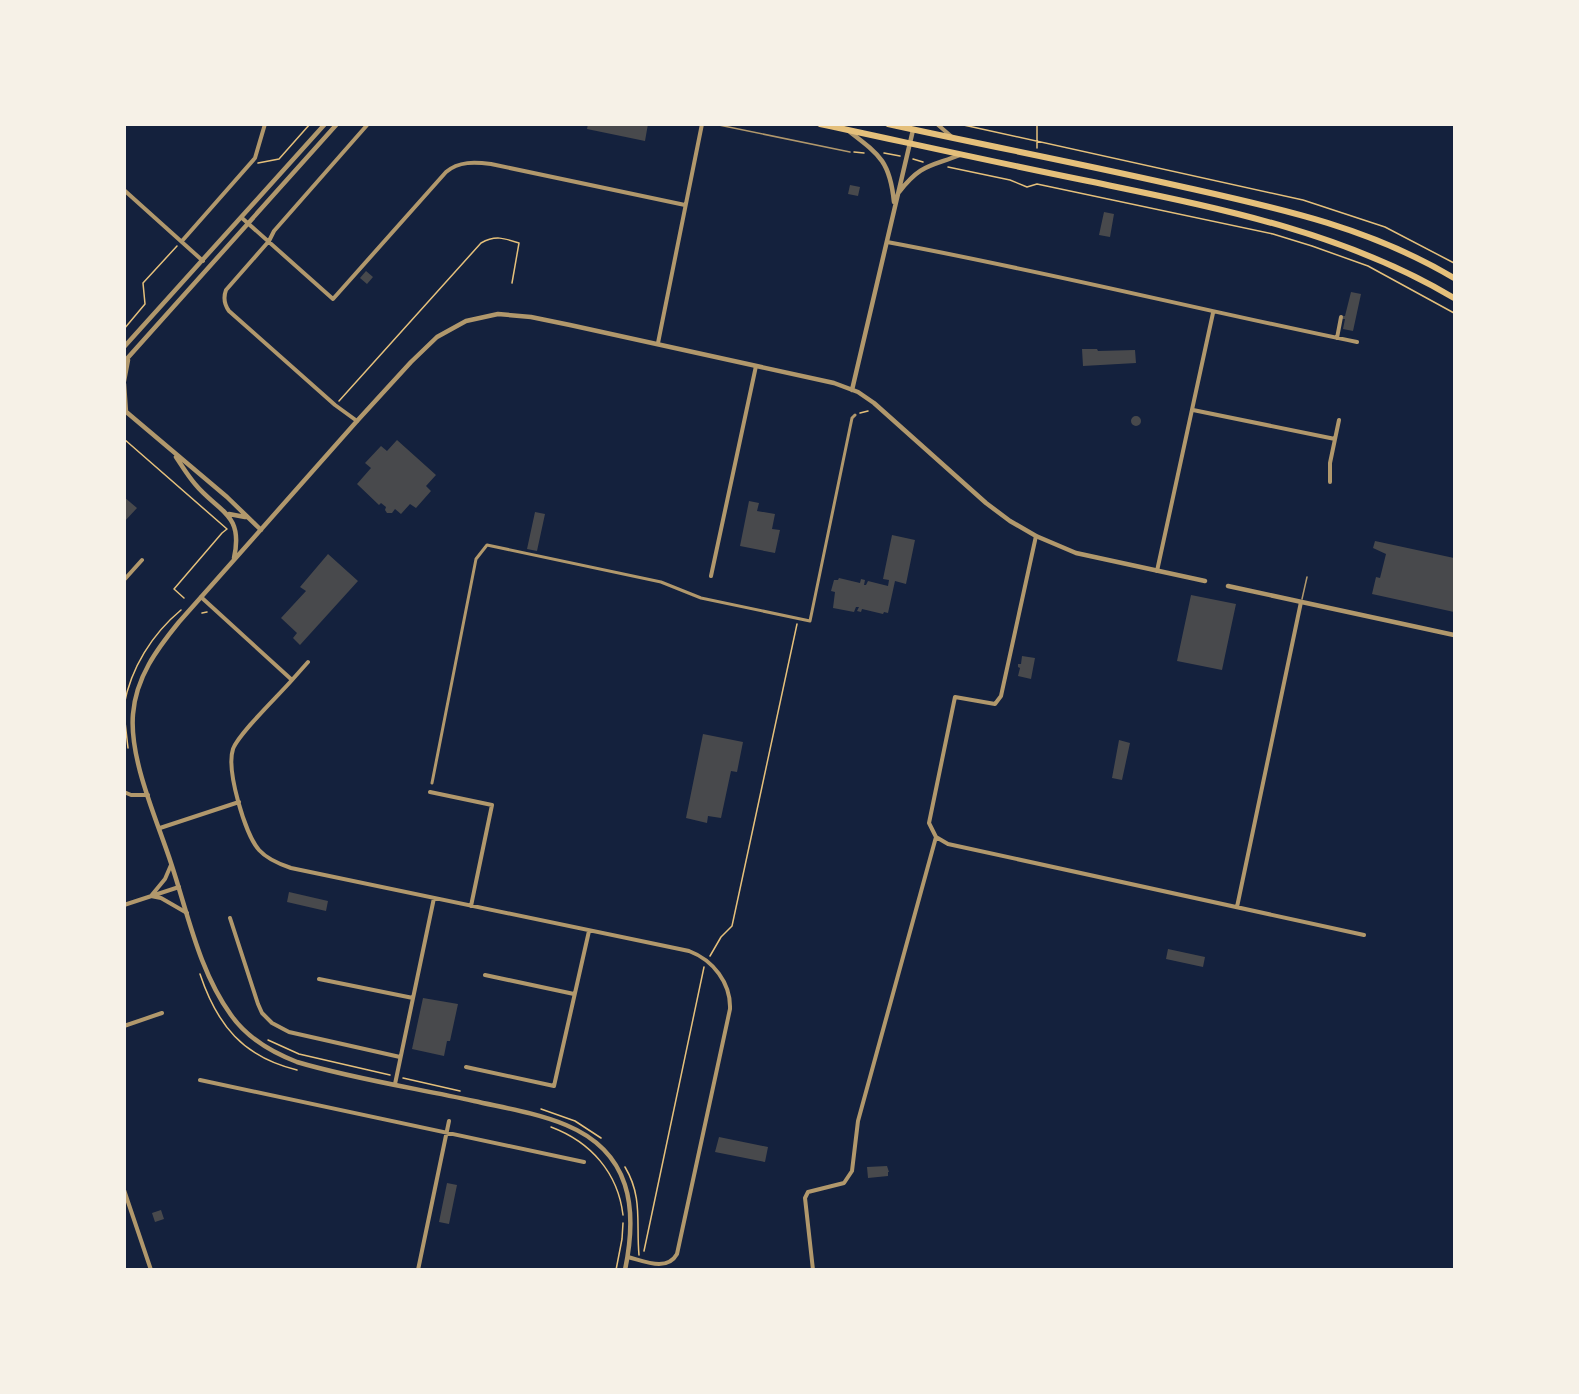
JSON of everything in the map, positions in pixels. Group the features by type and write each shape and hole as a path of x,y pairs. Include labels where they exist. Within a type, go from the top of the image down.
{"main road":[{"path":"820,124 1158,196 1297,229 1382,260 1455,298"},
{"path":"888,124 914,127 955,139 1117,172 1302,214 1385,242 1455,278"}],"street":[{"path":"182,241 255,158 265,124"},
{"path":"124,347 204,261 325,124"},
{"path":"124,362 337,124"},
{"path":"357,421 335,405 226,307 224,299 226,290 269,242 274,231 368,124"},
{"path":"658,343 702,124"},
{"path":"937,124 955,139"},
{"path":"852,390 914,127"},
{"path":"847,130 874,150 884,164 891,181 894,208"},
{"path":"898,194 922,168 962,154"},
{"path":"242,218 333,299 446,172 450,168 468,162 501,166 685,205"},
{"path":"124,190 204,261"},
{"path":"887,242 1357,342"},
{"path":"1157,572 1213,313"},
{"path":"625,1269 632,1218 627,1190 614,1162 587,1136 564,1124 538,1115 297,1062 279,1055 256,1041 242,1029 225,1007 211,981 202,957 136,753 133,731 133,710 138,690 152,657 201,597 428,344 451,328 476,318 498,314 524,316 658,343 829,381 852,390 874,404 992,507 1036,536 1076,553 1205,581"},
{"path":"1336,338 1341,317"},
{"path":"129,357 124,382 125,411 227,497 245,517 261,530"},
{"path":"711,576 756,364"},
{"path":"1192,410 1335,439"},
{"path":"432,783 476,559 487,545 661,582 701,597 810,621 852,418 855,415"},
{"path":"1330,482 1330,463 1339,420"},
{"path":"172,452 195,485 229,514 245,517"},
{"path":"229,514 237,545 233,561"},
{"path":"1036,536 1001,696 995,704 955,697 929,823 936,837 948,844 1364,935"},
{"path":"124,580 142,560"},
{"path":"1228,586 1455,635"},
{"path":"201,597 291,681"},
{"path":"1237,907 1301,602"},
{"path":"308,662 246,731 234,748 231,766 239,802 255,845 264,855 291,867 689,951 705,960 718,972 726,984 730,996 730,1009 677,1254 672,1261 662,1265 628,1257"},
{"path":"124,792 133,795 149,795"},
{"path":"430,792 492,805 471,906"},
{"path":"160,828 239,802"},
{"path":"813,1269 806,1198 808,1192 844,1183 852,1171 858,1121 936,837"},
{"path":"150,896 165,879 171,863"},
{"path":"124,905 179,887"},
{"path":"150,896 161,898 188,914"},
{"path":"395,1084 434,898"},
{"path":"230,918 258,1004 262,1013 272,1023 289,1032 400,1057"},
{"path":"466,1067 554,1086 589,931"},
{"path":"485,975 574,994"},
{"path":"319,979 413,998"},
{"path":"124,1026 162,1013"},
{"path":"200,1080 584,1162"},
{"path":"418,1269 449,1121"},
{"path":"124,1190 151,1269"}],"lane":[{"path":"714,124 850,152"},
{"path":"1301,602 1307,577"}],"path":[{"path":"248,165 279,159 310,124"},
{"path":"959,124 1303,200 1385,227 1455,263"},
{"path":"1037,124 1038,141"},
{"path":"949,167 1010,180 1027,187 1037,184 1273,234 1368,266 1455,313"},
{"path":"335,405 481,243 490,238 500,237 519,243 512,283"},
{"path":"124,329 146,304 143,283 182,241"},
{"path":"855,415 868,411"},
{"path":"124,439 227,529 174,588 184,598"},
{"path":"644,1251 705,960 710,957 721,937 732,926 798,619"},
{"path":"202,957 200,974 213,1008 231,1034 262,1057 282,1066 302,1071"},
{"path":"548,1126 569,1135 593,1152 616,1185 621,1198 623,1221 616,1269"}],"building":[{"path":"588,124 648,124 645,141 587,129"},
{"path":"850,185 860,187 858,196 848,194"},
{"path":"1104,212 1114,214 1110,237 1099,235"},
{"path":"366,271 373,277 367,284 360,278"},
{"path":"1351,292 1361,294 1353,331 1343,329 1345,319 1342,319 1345,316"},
{"path":"1082,349 1135,350 1136,363 1083,366"},
{"path":"1136,416 1140,417 1140,425 1136,426 1132,425 1131,421 1132,417"},
{"path":"397,440 436,475 426,486 431,491 416,508 410,504 401,514 395,509 392,513 387,513 386,507 381,503 379,505 357,484 371,468 365,463 381,446 387,451"},
{"path":"124,497 137,508 124,522"},
{"path":"749,501 759,503 757,511 775,514 772,529 780,530 775,553 740,546"},
{"path":"535,512 545,514 537,551 527,549"},
{"path":"892,535 915,540 906,584 895,581 888,613 862,609 861,612 857,611 859,607 856,607 854,612 833,608 835,592 831,591 834,580 839,578 860,583 861,579 865,580 864,585 868,581 888,586 889,580 883,579"},
{"path":"1375,541 1454,558 1454,612 1372,594 1376,577 1380,578 1386,554 1373,548"},
{"path":"328,554 358,581 300,645 293,638 297,633 281,618 306,591 300,587"},
{"path":"1191,595 1236,604 1222,670 1177,661"},
{"path":"1022,656 1035,658 1031,679 1018,676 1020,668 1018,664 1021,664"},
{"path":"703,734 743,742 737,772 731,771 721,818 708,816 707,823 686,818"},
{"path":"1119,740 1130,743 1122,780 1112,778"},
{"path":"289,892 328,901 326,911 287,902"},
{"path":"1168,949 1205,957 1203,967 1166,959"},
{"path":"423,998 458,1004 450,1041 447,1041 444,1056 412,1049"},
{"path":"719,1137 768,1147 765,1162 715,1152"},
{"path":"887,1166 888,1176 868,1178 867,1167"},
{"path":"447,1183 457,1185 449,1224 439,1222"},
{"path":"161,1210 164,1219 155,1222 152,1213"}]}
